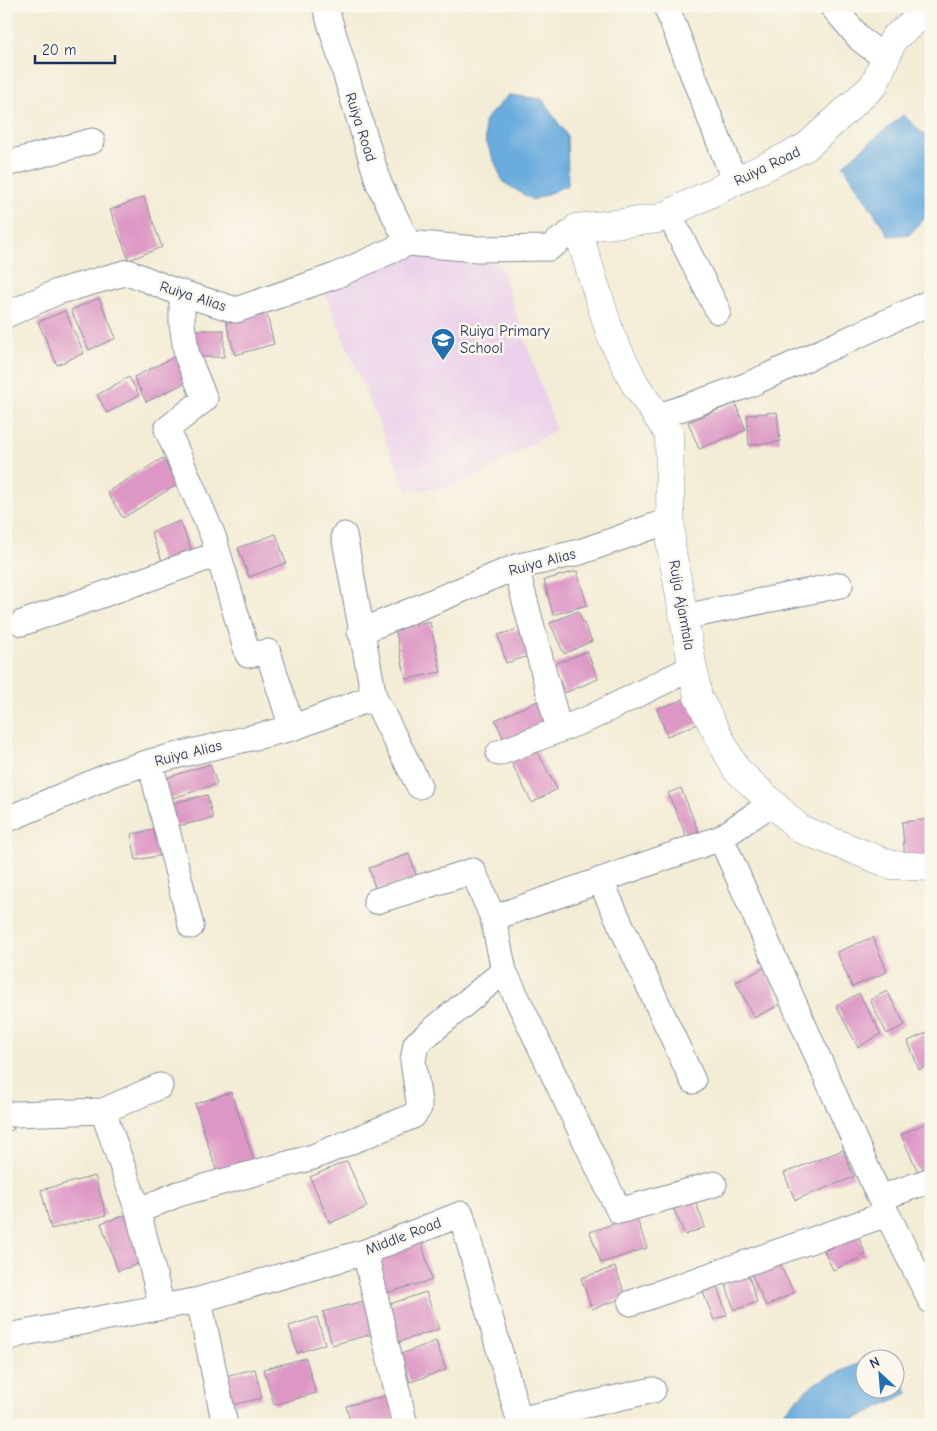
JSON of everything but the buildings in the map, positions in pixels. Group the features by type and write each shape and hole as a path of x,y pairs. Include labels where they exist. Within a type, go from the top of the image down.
{"street":[{"name":"Ruiya Road","path":"325,6 380,184 408,243"},
{"path":"666,6 735,182"},
{"path":"832,6 861,40 885,58"},
{"name":"Ruiya Road","path":"577,228 658,219 806,147 874,85 894,38 931,8"},
{"path":"6,164 92,141"},
{"path":"670,214 718,311"},
{"path":"408,243 476,249 549,248 577,228"},
{"name":"Ruija Ajamtala","path":"577,228 612,336 635,384 669,434 671,546 698,697 736,769 800,829 892,865 931,867"},
{"name":"Ruiya Alias","path":"6,315 57,292 128,272 182,293 236,310 335,276 408,243"},
{"path":"182,293 182,324 187,356 205,399 168,429 218,554 248,656 268,652 292,728"},
{"path":"657,417 748,385 931,302"},
{"name":"Ruiya Alias","path":"360,632 516,567 580,552 671,520"},
{"path":"344,535 360,632 374,697 419,786"},
{"path":"22,623 218,554"},
{"path":"516,567 558,730"},
{"path":"684,617 840,585"},
{"path":"499,753 590,718 693,667"},
{"name":"Ruiya Alias","path":"6,820 115,774 150,762 292,728 374,697"},
{"path":"150,762 191,926"},
{"path":"493,918 721,838 772,803"},
{"path":"721,838 883,1206 931,1301"},
{"path":"376,901 473,871 493,918 504,971 619,1211 714,1184"},
{"path":"600,880 693,1081"},
{"path":"138,1211 178,1194 313,1157 413,1116 419,1108 413,1061 416,1044 504,971"},
{"path":"14,1114 103,1111 160,1086"},
{"path":"103,1111 138,1211 162,1307"},
{"path":"631,1303 883,1206 931,1180"},
{"name":"Middle Road","path":"6,1339 19,1334 199,1300 365,1252 461,1214 518,1416 523,1419 653,1390"},
{"path":"365,1252 405,1425"},
{"path":"199,1300 226,1425"}],"shaded area":[{"name":"Ruiya Primary School","path":"412,253 499,263 556,430 459,485 407,492 325,293"}],"water":[{"path":"508,95 542,99 567,136 568,185 533,200 503,182 486,141 484,121"},
{"path":"903,115 931,141 931,211 910,234 889,236 843,165"},
{"path":"854,1366 854,1398 898,1398 843,1425 770,1425 813,1384"},
{"path":"904,1385 908,1393 904,1395"}],"place":[{"name":"Ruiya Primary School","path":"443,361"}]}
